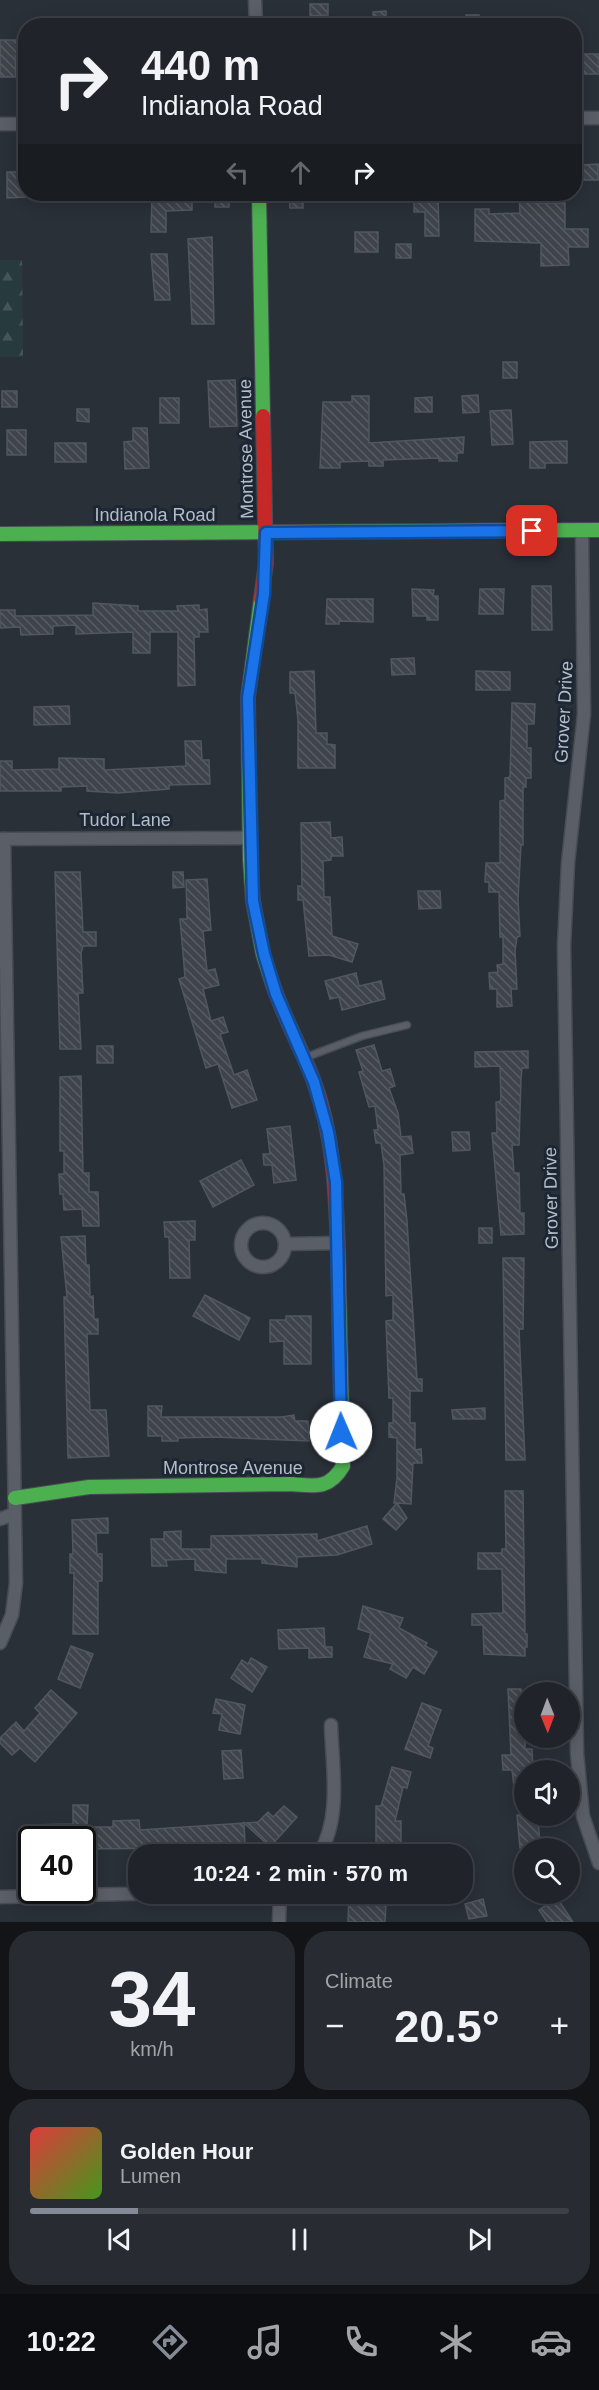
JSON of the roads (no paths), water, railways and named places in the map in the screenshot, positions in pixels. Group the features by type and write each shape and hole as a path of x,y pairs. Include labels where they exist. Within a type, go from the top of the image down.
{"street":[{"path":"255,0 255,18"},
{"path":"582,118 599,118"},
{"path":"0,124 18,124"},
{"name":"Montrose Avenue","path":"15,1498 89,1487 290,1484 319,1486 335,1480 343,1466 336,1182 328,1132 314,1082 276,994 264,954 253,901 248,698 264,594 266,533 259,201"},
{"name":"Grover Drive","path":"582,530 584,714 568,863 564,946 577,1752 583,1816 599,1863"},
{"name":"Indianola Road","path":"0,534 599,530"},
{"name":"Tudor Lane","path":"2,839 250,838"},
{"path":"0,1643 12,1615 15,1598 2,839"},
{"path":"286,1244 338,1243"},
{"path":"0,1519 14,1514"},
{"path":"323,1844 332,1811 332,1725"},
{"path":"0,1897 128,1894"},
{"path":"279,1922 280,1904"}],"lane":[{"path":"304,1058 362,1036 407,1025"}]}
